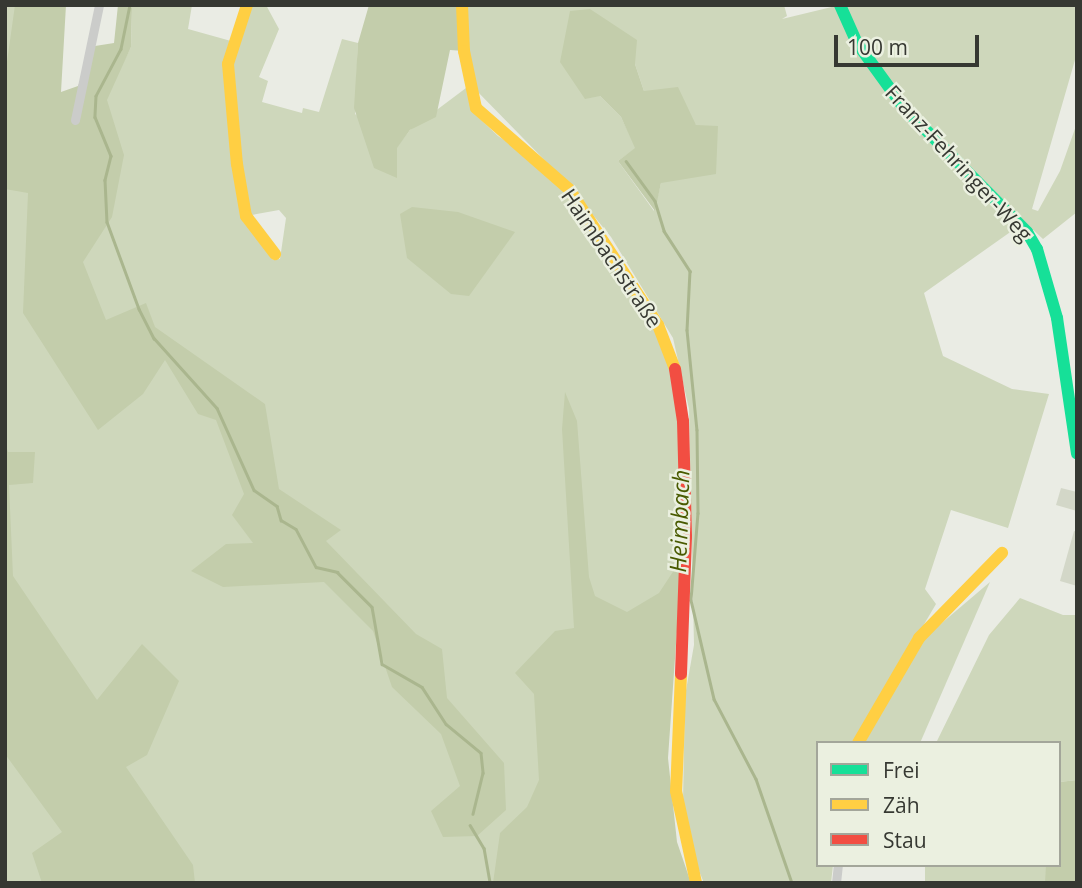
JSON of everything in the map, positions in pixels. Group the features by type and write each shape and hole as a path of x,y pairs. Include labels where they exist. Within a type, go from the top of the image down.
{"street":[{"path":"75,120 99,5"},
{"path":"247,5 228,64 237,164 246,216 275,254"},
{"name":"Haimbachstraße","path":"462,5 464,51 476,108 569,189 658,325 676,371 684,432 686,550 676,791 696,883"},
{"name":"Franz-Fehringer-Weg","path":"840,5 849,26 904,108 1019,223 1037,249 1057,318 1077,454"},
{"path":"859,741 919,638 941,612 1002,553"}],"green space":[{"path":"5,5 62,5 22,191 28,192 90,64 124,61 131,47 132,9 124,5 192,5 188,29 231,41 247,5 266,5 279,29 259,77 268,81 262,102 302,113 303,108 319,112 342,39 358,43 355,114 397,147 410,130 466,88 475,114 498,136 542,164 569,193 664,342 677,382 683,511 677,632 551,767 502,883 5,883","holes":["279,210 286,218 280,259 273,260 246,216"]},
{"path":"15,5 66,5 61,92 78,86 95,46 114,43 118,5 132,8 131,47 107,100 124,155 112,217 83,262 106,320 146,303 155,327 265,404 279,489 341,530 326,541 416,634 442,649 447,698 504,763 506,810 477,836 443,837 431,811 460,786 441,734 392,687 373,631 324,582 223,587 191,571 226,544 253,543 232,515 244,494 216,420 198,414 165,360 143,394 98,430 23,313 28,193 5,189 5,76"},
{"path":"369,5 462,5 464,51 450,50 436,117 410,130 397,148 397,178 374,168 354,108 358,43"},
{"path":"462,5 784,5 787,16 782,19 840,5 1077,5 1077,53 1032,209 1038,211 1060,171 1077,123 1077,212 1043,239 890,97 1016,228 924,293 943,356 1012,389 1049,394 1008,528 951,510 925,589 936,604 855,741 816,741 816,867 833,867 831,883 704,883 693,856 683,802 685,696 694,645 689,409 673,338 611,237 566,182 472,86","holes":["635,64 644,91 696,125 661,183 654,211 618,161 636,148 621,117 600,96"]},
{"path":"590,9 637,40 635,64 644,91 678,87 696,125 718,126 716,174 661,183 655,211 618,161 635,148 621,117 600,96 585,99 560,62 570,11"},
{"path":"412,207 458,212 515,232 469,296 451,294 407,258 400,214"},
{"path":"565,392 577,421 589,577 595,596 627,612 659,593 682,558 668,758 677,842 691,883 493,883 500,833 527,807 539,780 534,694 515,673 555,631 574,628 562,429"},
{"path":"5,443 8,452 35,452 33,483 9,485 13,576 97,700 142,644 179,681 147,755 126,767 193,865 195,883 42,883 32,853 62,832 5,754"},
{"path":"990,582 921,741 864,741 923,639"},
{"path":"1020,598 1063,615 1077,615 1077,780 1061,782 1061,741 937,741 989,635"},
{"path":"1077,780 1077,883 1045,883 1046,867 1061,867 1061,782"},
{"path":"925,867 1046,867 1046,883 925,883"}],"building":[{"path":"1061,488 1077,492 1077,511 1056,505"},
{"path":"1074,531 1077,532 1077,586 1060,581"}],"waterway":[{"path":"130,5 121,49 96,96 95,117 111,156 105,180 107,222 139,309 154,338 217,408 254,490 277,506 281,520 296,529 316,567 337,572 372,607 382,664 422,687 446,724 481,753 483,773 473,814"},
{"name":"Heimbach","path":"626,161 655,201 664,231 690,271 687,330 697,430 698,513 691,600 714,699 756,779 792,883"},
{"path":"470,825 484,848 490,883"}],"traffic: fast":[{"path":"840,5 857,43 904,108 1027,232 1037,249 1057,318 1077,454"}],"traffic: slow":[{"path":"247,5 228,64 237,164 246,216 275,254"},
{"path":"462,5 464,51 476,108 569,189 658,325 675,369"},
{"path":"859,741 919,638 1002,553"},
{"path":"681,674 676,791 696,883"}],"traffic: jam":[{"path":"675,369 683,421 686,537 681,674"}]}
